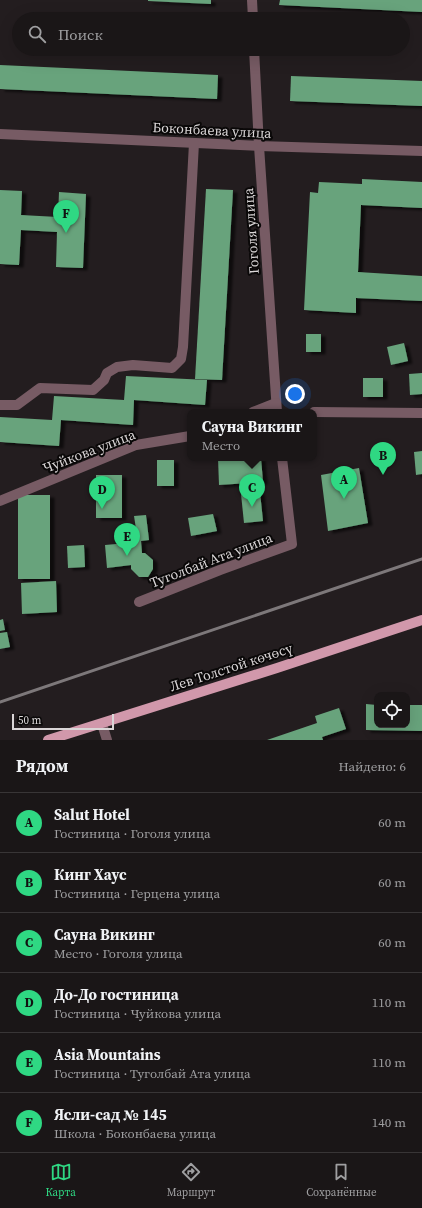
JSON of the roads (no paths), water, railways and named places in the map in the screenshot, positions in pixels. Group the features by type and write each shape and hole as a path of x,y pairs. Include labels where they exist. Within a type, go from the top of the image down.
{"main road":[{"name":"Лев Толстой көчөсү","path":"48,740 102,724 422,620"}],"street":[{"path":"252,0 253,12"},
{"name":"Гоголя улица","path":"254,56 276,408"},
{"name":"Боконбаева улица","path":"0,134 259,146 422,151"},
{"path":"0,405 17,405 40,388 93,390 104,380 107,373 117,367 133,365 172,368 181,359 183,347 194,143"},
{"path":"317,412 422,413"},
{"name":"Чуйкова улица","path":"0,501 136,445 187,436"},
{"name":"Туголбай Ата улица","path":"139,602 220,570 292,544 282,461"},
{"path":"102,724 107,740"}],"railway":[{"path":"0,702 422,559"}],"place":[{"name":"Ясли-сад № 145","path":"66,233"},
{"name":"Кинг Хаус","path":"383,475"},
{"name":"Salut Hotel","path":"344,499"},
{"name":"Сауна Викинг","path":"252,507"},
{"name":"До-До гостиница","path":"102,509"},
{"name":"Asia Mountains","path":"127,556"}]}
